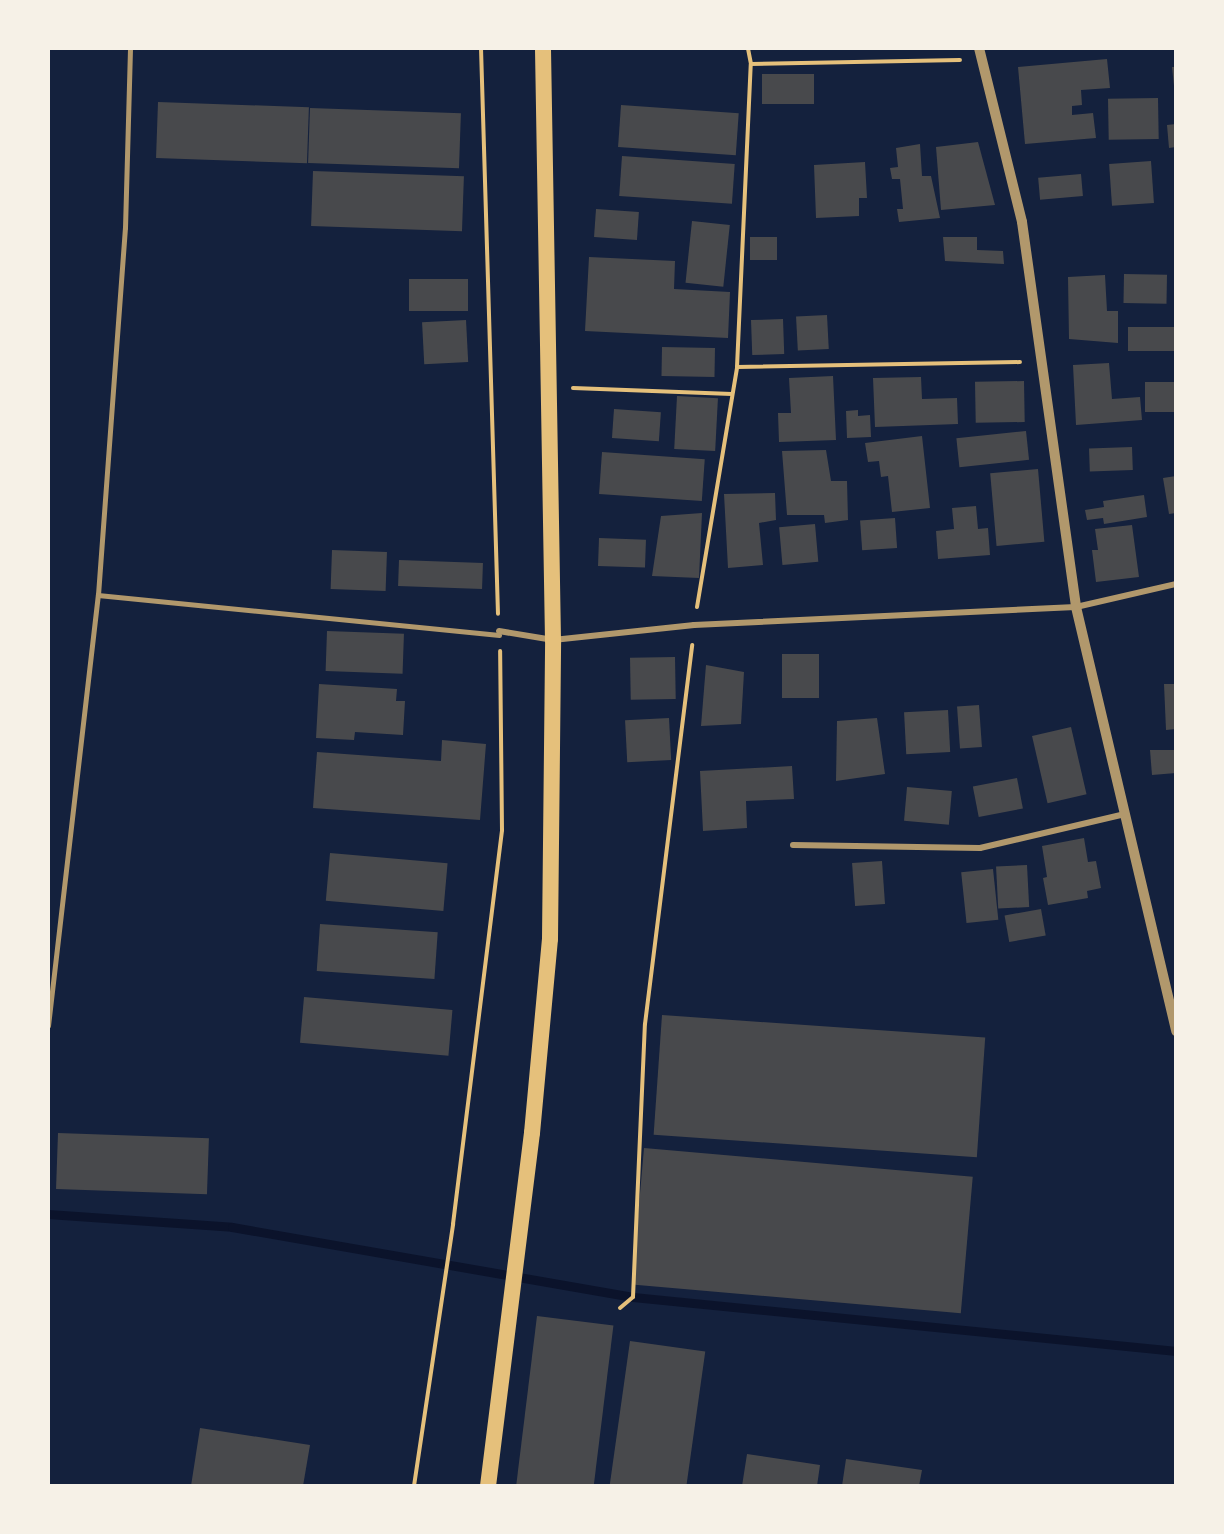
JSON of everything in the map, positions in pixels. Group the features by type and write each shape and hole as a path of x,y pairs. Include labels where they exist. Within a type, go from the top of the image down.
{"highway":[{"path":"488,1486 532,1133 550,939 553,640 543,48"}],"street":[{"path":"979,48 1022,222 1076,607 1176,1031"},
{"path":"499,633 553,640 694,626 1076,607 1176,585"},
{"path":"794,845 980,848 1126,814"}],"lane":[{"path":"48,1026 98,595 125,228 130,48"},
{"path":"98,595 499,633"}],"path":[{"path":"620,1308 633,1297 645,1024 694,626 737,367 751,64 748,48"},
{"path":"751,64 982,59"},
{"path":"737,367 1042,361"},
{"path":"549,387 732,394"},
{"path":"414,1486 449,1251"}],"building":[{"path":"1107,59 1110,88 1081,90 1082,105 1072,106 1072,115 1093,113 1096,138 1025,144 1018,67"},
{"path":"1172,67 1176,67 1176,86 1174,86"},
{"path":"762,74 814,74 814,104 762,104"},
{"path":"1158,98 1159,139 1109,140 1108,99"},
{"path":"158,102 309,107 307,163 156,158"},
{"path":"621,105 739,113 736,155 618,147"},
{"path":"310,108 461,113 459,168 308,163"},
{"path":"1176,124 1176,147 1169,148 1167,125"},
{"path":"978,142 995,205 941,210 936,147"},
{"path":"920,144 922,176 931,176 940,218 899,222 897,209 903,209 900,179 892,179 890,168 898,167 896,148"},
{"path":"622,156 735,164 732,204 619,196"},
{"path":"1151,161 1154,203 1112,206 1109,164"},
{"path":"865,162 867,198 859,198 859,216 816,218 814,165"},
{"path":"313,171 464,176 462,231 311,226"},
{"path":"1081,174 1083,196 1040,200 1038,178"},
{"path":"596,209 639,212 637,240 594,237"},
{"path":"692,221 730,225 723,287 686,283"},
{"path":"750,237 777,237 777,260 750,260"},
{"path":"943,237 977,237 977,250 1003,251 1004,264 945,261"},
{"path":"589,257 675,261 674,289 730,292 728,338 585,331"},
{"path":"1124,274 1167,275 1166,304 1123,303"},
{"path":"1105,275 1107,311 1118,311 1118,343 1069,339 1068,277"},
{"path":"409,279 468,279 468,311 409,311"},
{"path":"827,315 829,349 798,351 796,317"},
{"path":"783,319 784,354 752,355 751,320"},
{"path":"466,320 468,362 424,364 422,322"},
{"path":"1128,327 1176,327 1176,351 1128,351"},
{"path":"662,347 715,348 714,377 661,376"},
{"path":"1109,363 1112,399 1140,397 1142,420 1076,425 1073,365"},
{"path":"833,376 836,440 779,442 778,413 791,413 789,378"},
{"path":"921,377 922,399 957,398 958,424 875,427 873,378"},
{"path":"1024,381 1025,422 976,423 975,382"},
{"path":"1145,382 1176,382 1176,412 1145,412"},
{"path":"677,396 718,398 715,451 674,449"},
{"path":"614,409 661,412 659,441 612,438"},
{"path":"858,410 858,416 870,415 871,437 847,438 846,411"},
{"path":"1026,431 1029,460 959,467 956,438"},
{"path":"922,436 930,508 892,512 888,476 881,477 879,461 868,462 865,443"},
{"path":"1132,447 1133,470 1090,471 1089,449"},
{"path":"826,450 831,481 847,481 848,520 825,523 824,515 787,515 782,451"},
{"path":"602,452 705,459 702,501 599,494"},
{"path":"1038,469 1044,542 997,546 990,473"},
{"path":"1176,476 1176,513 1169,514 1163,478"},
{"path":"775,493 776,520 759,523 763,565 728,568 724,494"},
{"path":"1144,495 1147,517 1104,524 1103,518 1087,520 1085,510 1104,507 1103,501"},
{"path":"976,506 978,529 988,528 990,555 938,559 936,531 954,529 952,508"},
{"path":"702,513 699,578 652,576 661,516"},
{"path":"895,518 897,548 862,550 860,520"},
{"path":"815,524 818,562 782,565 779,527"},
{"path":"1132,525 1139,577 1096,582 1092,550 1098,550 1095,529"},
{"path":"599,538 646,540 645,568 598,566"},
{"path":"332,550 387,552 386,591 331,589"},
{"path":"399,560 483,563 482,589 398,586"},
{"path":"327,631 404,634 403,674 326,671"},
{"path":"782,654 819,654 819,698 782,698"},
{"path":"675,657 676,699 631,700 630,658"},
{"path":"706,665 744,672 741,724 701,726"},
{"path":"319,684 397,689 396,701 405,701 403,735 355,732 354,740 316,738"},
{"path":"1164,684 1176,684 1176,729 1166,730"},
{"path":"979,705 982,747 960,748 957,707"},
{"path":"948,710 950,752 906,754 904,712"},
{"path":"669,718 671,760 627,762 625,720"},
{"path":"877,718 885,774 836,781 837,721"},
{"path":"1071,727 1087,794 1048,803 1032,736"},
{"path":"442,740 486,744 480,820 313,808 317,752 441,761"},
{"path":"1150,750 1176,750 1176,773 1152,775"},
{"path":"792,766 794,799 746,801 747,828 703,831 700,771"},
{"path":"1017,778 1023,808 979,817 973,787"},
{"path":"907,787 952,791 949,825 904,821"},
{"path":"1084,838 1088,862 1096,861 1101,888 1087,891 1088,898 1048,905 1043,878 1047,877 1042,846"},
{"path":"330,853 448,863 443,911 326,901"},
{"path":"882,861 885,904 855,906 852,863"},
{"path":"1027,865 1029,907 998,909 996,867"},
{"path":"993,869 998,920 967,923 961,872"},
{"path":"1041,909 1046,936 1009,942 1005,915"},
{"path":"320,924 438,932 434,979 317,971"},
{"path":"304,997 452,1010 448,1056 300,1043"},
{"path":"662,1015 985,1038 977,1157 654,1135"},
{"path":"58,1133 209,1138 207,1194 56,1189"},
{"path":"644,1148 973,1177 961,1313 632,1284"},
{"path":"537,1316 613,1325 594,1486 516,1486"},
{"path":"630,1341 705,1352 686,1486 610,1486"},
{"path":"200,1428 310,1445 303,1486 191,1486"},
{"path":"747,1454 820,1465 817,1486 742,1486"},
{"path":"846,1459 922,1470 919,1486 842,1486"}],"waterway":[{"path":"48,1214 232,1227 633,1297 1176,1351"}]}
